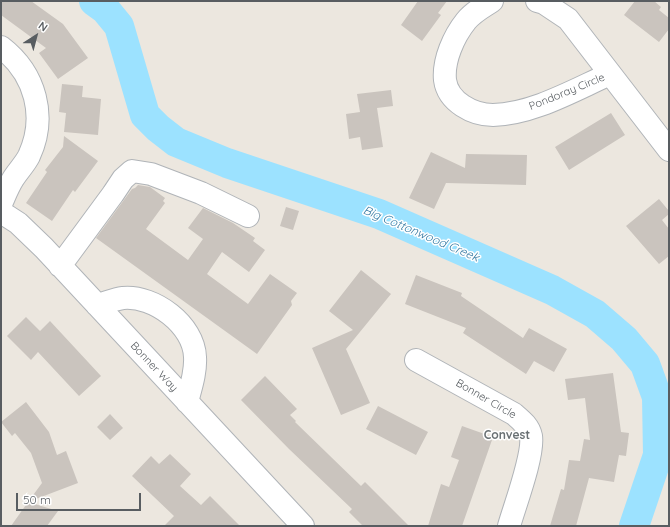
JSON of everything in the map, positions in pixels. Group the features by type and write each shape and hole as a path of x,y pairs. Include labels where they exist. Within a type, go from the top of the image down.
{"street":[{"name":"Pondoray Circle","path":"492,1 478,9 466,20 455,38 446,63 445,81 451,95 463,106 478,113 493,115 534,108 610,74"},
{"name":"Pondoray Circle","path":"537,1 544,3 568,19 669,150"},
{"path":"1,47 20,65 31,84 37,104 38,124 28,158 13,179 1,204"},
{"path":"60,266 123,178 132,171 151,174 201,193 248,216"},
{"name":"Bonner Way","path":"1,212 18,223 60,266 303,526"},
{"path":"97,305 124,298 146,301 168,312 183,325 191,341 195,356 194,373 187,402"},
{"name":"Bonner Circle","path":"416,360 514,414 525,423 530,435 531,453 509,526"}],"building":[{"path":"1,1 31,1 63,24 88,58 58,79 39,53 46,48 1,15"},
{"path":"418,1 447,1 438,13 441,15 422,41 401,25"},
{"path":"635,1 654,1 661,7 659,10 669,18 669,29 659,42 624,15"},
{"path":"62,84 83,86 82,97 101,99 98,135 64,132 66,113 59,112"},
{"path":"391,90 393,106 377,108 383,147 362,150 360,137 349,139 346,114 360,112 357,94"},
{"path":"611,113 625,135 569,170 555,147"},
{"path":"64,136 98,161 75,192 73,190 52,221 26,203 47,172 45,170 63,147"},
{"path":"431,152 465,168 466,154 527,155 526,185 446,183 434,209 409,198"},
{"path":"138,185 150,187 165,198 163,201 165,203 146,229 188,260 203,239 188,228 203,208 233,223 255,238 253,241 265,250 249,272 222,252 207,274 248,304 270,274 297,293 291,301 292,305 257,354 96,238 132,189"},
{"path":"659,199 669,211 669,214 662,220 669,229 669,256 659,264 626,226"},
{"path":"286,207 299,211 293,230 280,226"},
{"path":"361,270 391,294 346,349 370,403 341,415 312,348 353,330 329,311"},
{"path":"416,275 462,293 461,296 523,338 529,328 567,349 554,372 534,361 526,374 463,333 466,328 405,304"},
{"path":"26,317 40,331 50,321 101,376 79,396 38,352 31,360 7,336"},
{"path":"613,373 621,432 629,433 626,456 619,455 614,482 589,478 576,526 550,526 561,489 564,490 569,460 580,461 584,439 590,440 585,398 568,400 565,379"},
{"path":"265,376 297,409 290,415 296,421 295,422 361,486 365,482 409,526 363,526 349,512 352,509 289,449 241,400"},
{"path":"26,402 49,432 57,455 66,451 78,483 28,502 42,483 31,453 15,433 12,436 1,422"},
{"path":"378,406 428,432 416,455 366,429"},
{"path":"110,414 123,428 110,440 97,427"},
{"path":"462,426 493,437 462,526 428,526 441,484 449,487 459,460 451,457"},
{"path":"170,454 191,474 180,486 201,505 210,496 240,526 164,526 174,516 132,476 151,456 159,464"},
{"path":"28,502 58,511 47,526 11,526"}],"waterway":[{"name":"Big Cottonwood Creek","path":"94,1 105,9 119,26 145,115 158,128 176,142 227,163 379,214 552,290 595,314 624,339 645,364 657,397 658,455 634,526"}],"district":[{"name":"Convest","path":"507,435"}]}
